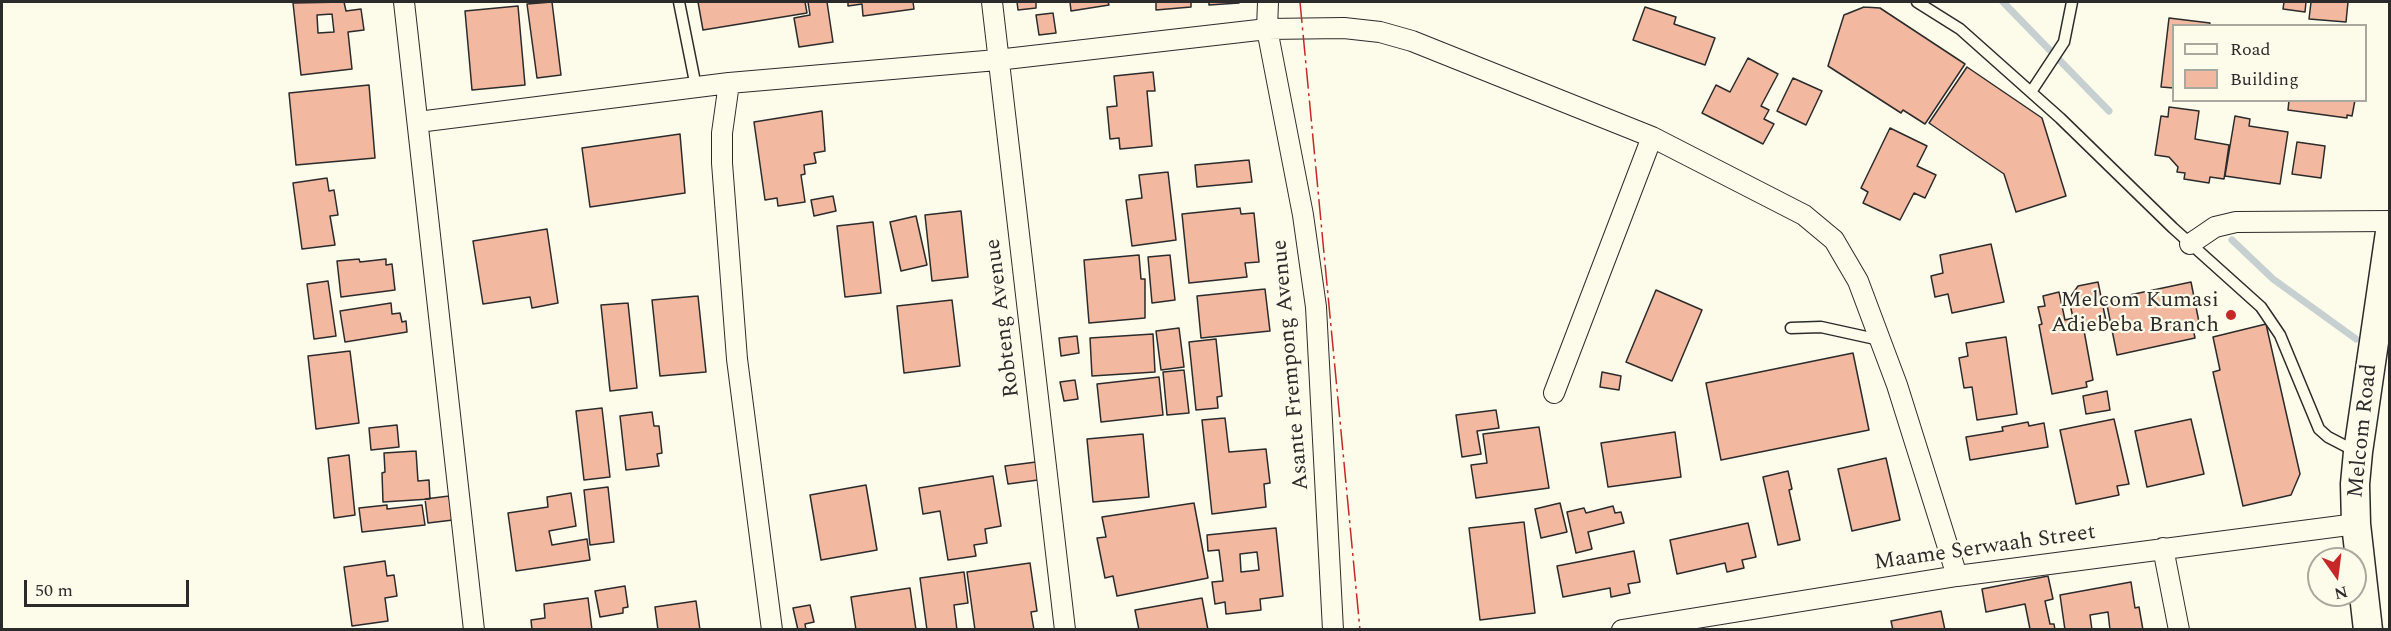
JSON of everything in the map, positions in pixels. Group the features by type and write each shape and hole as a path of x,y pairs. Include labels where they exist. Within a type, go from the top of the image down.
{"main road":[{"name":"Melcom Road","path":"2368,630 2356,524 2358,452 2388,250"}],"street":[{"path":"404,2 474,630"},
{"name":"Robteng Avenue","path":"992,2 1065,630"},
{"name":"Asante Frempong Avenue","path":"1268,2 1267,29 1303,215 1315,298 1333,630"},
{"path":"418,122 729,83 997,60 1267,29 1344,28 1380,32 1412,41 1652,137 1804,215 1820,226 1834,240 1850,266 1880,340 1897,385 1957,576"},
{"path":"729,83 722,133 722,163 737,359 772,630"},
{"path":"1554,393 1652,137"},
{"path":"2190,244 2215,227 2236,222 2390,221"},
{"name":"Maame Serwaah Street","path":"1622,630 1957,576 2356,524"},
{"path":"2163,548 2179,630"}],"lane":[{"path":"679,2 696,87"},
{"path":"1917,2 1960,29 2031,92 2190,244 2261,307 2272,321 2319,429 2328,437 2358,452"},
{"path":"2031,92 2064,42 2072,2"},
{"path":"1791,328 1826,328 1880,340"}],"building":[{"path":"344,2 346,11 361,9 364,30 348,32 352,69 301,75 293,3","holes":["332,14 334,32 318,33 317,15"]},
{"path":"552,2 561,75 537,78 527,4"},
{"path":"698,2 805,2 807,13 703,30"},
{"path":"808,2 827,2 833,42 799,47 794,18 810,15"},
{"path":"848,2 913,2 914,9 863,16 862,4 848,6"},
{"path":"1017,2 1036,2 1036,8 1018,10"},
{"path":"1070,2 1108,2 1109,5 1071,11"},
{"path":"1156,2 1191,2 1191,7 1156,10"},
{"path":"1209,2 1239,2 1239,3 1209,5"},
{"path":"2284,2 2306,2 2305,12 2283,9"},
{"path":"2311,2 2348,2 2346,22 2309,19"},
{"path":"518,6 525,85 472,90 465,11"},
{"path":"1645,7 1676,17 1674,24 1715,38 1705,65 1633,40"},
{"path":"1864,7 1880,8 1965,64 1925,124 1903,110 1901,113 1828,66 1844,15"},
{"path":"1053,13 1056,33 1039,35 1036,15"},
{"path":"2169,18 2210,23 2172,24 2172,88 2161,87"},
{"path":"1748,58 1778,74 1761,106 1769,110 1764,119 1774,124 1763,144 1702,113 1716,85 1730,92"},
{"path":"1967,67 2042,118 2066,196 2016,212 2004,174 1929,123"},
{"path":"1153,72 1155,91 1147,91 1152,146 1120,149 1119,138 1110,139 1107,107 1117,106 1114,76"},
{"path":"1793,78 1822,91 1806,125 1777,111"},
{"path":"369,85 375,158 296,165 289,93"},
{"path":"2289,102 2355,102 2352,116 2347,115 2347,118 2288,110"},
{"path":"2169,107 2199,111 2195,139 2229,145 2224,179 2210,177 2209,183 2184,179 2185,173 2177,172 2178,167 2169,157 2155,155 2161,116 2168,117"},
{"path":"822,111 825,151 814,153 816,163 804,165 805,174 801,175 805,202 778,206 777,198 765,200 754,122"},
{"path":"2235,116 2250,119 2249,126 2288,132 2280,184 2225,176"},
{"path":"1890,128 1927,146 1917,166 1936,175 1925,198 1914,193 1900,220 1863,203 1868,192 1861,188"},
{"path":"680,134 685,193 590,207 582,148"},
{"path":"2297,142 2325,146 2321,178 2292,174"},
{"path":"1249,160 1252,182 1197,187 1195,165"},
{"path":"1168,172 1176,240 1132,246 1126,200 1142,198 1139,175"},
{"path":"327,178 329,191 334,190 338,215 330,216 335,245 302,249 293,183"},
{"path":"833,196 836,211 814,216 811,200"},
{"path":"1240,208 1241,214 1254,213 1259,262 1245,263 1247,277 1189,283 1182,214"},
{"path":"961,211 968,277 932,281 925,215"},
{"path":"916,216 927,265 901,271 890,222"},
{"path":"873,222 881,293 845,297 837,226"},
{"path":"547,229 558,303 532,308 530,297 483,304 473,241"},
{"path":"1991,244 2004,302 1952,313 1948,294 1935,297 1931,276 1943,273 1940,255"},
{"path":"1139,255 1141,279 1145,279 1145,318 1089,323 1084,260"},
{"path":"1170,255 1175,300 1152,303 1148,257"},
{"path":"359,259 360,262 386,259 386,265 392,264 395,290 341,297 337,261"},
{"path":"328,281 336,336 314,339 307,284"},
{"path":"2098,282 2106,321 2083,325 2093,380 2086,382 2087,387 2052,394 2039,325 2042,324 2038,307 2045,306 2043,296 2059,292 2065,320 2073,318 2069,299 2078,286"},
{"path":"2191,282 2200,327 2193,328 2195,338 2117,355 2106,300"},
{"path":"1265,289 1270,331 1201,338 1197,296"},
{"path":"1656,290 1702,310 1672,381 1626,362"},
{"path":"698,296 706,372 660,376 652,300"},
{"path":"952,300 960,366 904,373 897,306"},
{"path":"391,303 392,314 400,313 402,322 406,321 407,332 345,342 340,311"},
{"path":"628,303 637,388 610,391 601,305"},
{"path":"2266,324 2300,474 2291,495 2243,506 2213,372 2220,370 2213,337"},
{"path":"1179,328 1184,367 1161,370 1156,331"},
{"path":"1153,334 1155,372 1092,376 1090,338"},
{"path":"1077,336 1079,353 1061,356 1059,338"},
{"path":"2006,337 2017,414 1977,420 1972,387 1964,388 1959,358 1968,356 1966,343"},
{"path":"1216,339 1222,396 1217,397 1218,408 1196,410 1189,342"},
{"path":"350,351 359,423 316,429 308,356"},
{"path":"1853,353 1869,430 1721,460 1706,383"},
{"path":"1184,370 1189,413 1167,415 1163,372"},
{"path":"1602,372 1621,376 1619,390 1600,387"},
{"path":"1159,377 1163,415 1101,422 1097,384"},
{"path":"1075,380 1078,399 1064,401 1060,382"},
{"path":"2107,391 2110,410 2086,414 2083,396"},
{"path":"602,408 610,477 584,480 576,411"},
{"path":"1496,410 1499,428 1477,431 1481,454 1462,457 1456,415"},
{"path":"652,412 654,426 659,426 662,453 657,454 659,466 626,470 620,416"},
{"path":"1225,418 1229,452 1266,449 1270,483 1264,484 1266,507 1212,514 1202,420"},
{"path":"2114,419 2129,484 2117,486 2119,495 2076,504 2060,430"},
{"path":"2191,419 2204,474 2147,487 2135,431"},
{"path":"2028,422 2029,426 2044,423 2048,447 1970,460 1966,437 2003,431 2002,427"},
{"path":"397,425 399,447 371,450 369,428"},
{"path":"1539,427 1549,488 1476,498 1471,465 1487,463 1483,434"},
{"path":"1675,432 1681,477 1608,487 1601,443"},
{"path":"1143,434 1149,497 1093,502 1087,439"},
{"path":"416,451 418,481 429,480 430,499 383,502 384,453"},
{"path":"349,455 355,515 334,518 328,458"},
{"path":"1886,458 1900,520 1852,531 1838,469"},
{"path":"1036,462 1038,480 1008,484 1005,466"},
{"path":"1788,471 1792,489 1789,490 1800,540 1778,545 1763,477"},
{"path":"993,476 1001,526 985,529 987,543 974,545 976,556 948,560 940,511 923,514 919,488"},
{"path":"866,485 877,550 821,560 810,495"},
{"path":"608,487 614,542 590,545 584,490"},
{"path":"571,493 576,526 549,531 552,545 587,539 590,560 516,571 508,513 548,507 547,497"},
{"path":"449,496 453,520 428,523 425,499"},
{"path":"1194,503 1208,578 1117,596 1113,576 1105,578 1097,538 1106,537 1102,517"},
{"path":"1560,503 1567,532 1541,538 1535,509"},
{"path":"387,505 387,509 422,505 425,525 362,532 359,508"},
{"path":"1613,506 1615,513 1621,512 1624,523 1588,532 1592,549 1576,553 1567,512 1584,508 1586,513"},
{"path":"1524,522 1535,613 1480,620 1469,528"},
{"path":"1748,523 1756,557 1742,560 1744,568 1727,572 1725,563 1677,574 1670,540"},
{"path":"1276,528 1283,596 1260,599 1261,610 1226,614 1225,602 1215,604 1212,582 1223,581 1219,550 1208,551 1207,535","holes":["1257,552 1259,570 1241,572 1240,554"]},
{"path":"1634,551 1640,582 1628,584 1630,593 1611,597 1610,588 1563,597 1557,566"},
{"path":"385,561 387,576 394,575 397,596 385,598 388,621 352,626 344,567"},
{"path":"1030,563 1037,611 1031,612 1034,630 975,630 967,572"},
{"path":"964,572 968,603 954,605 957,630 927,630 920,578"},
{"path":"2048,576 2053,599 2045,601 2050,624 2054,624 2055,630 2027,630 2030,629 2025,604 1986,612 1982,589"},
{"path":"2131,582 2135,608 2139,607 2143,630 2110,630 2108,612 2090,615 2092,630 2065,630 2060,595"},
{"path":"625,586 628,607 623,608 623,613 600,617 595,591"},
{"path":"910,588 916,630 856,630 851,597"},
{"path":"588,598 592,630 532,630 531,620 545,618 544,604"},
{"path":"1202,598 1208,630 1139,630 1135,610"},
{"path":"696,601 700,630 658,630 655,607"},
{"path":"810,605 814,622 805,624 806,630 798,630 793,608"},
{"path":"1941,611 1945,630 1893,630 1891,621"}],"waterway":[{"path":"2003,2 2109,111"},
{"path":"2232,240 2273,279 2356,339"}],"power":[{"path":"1300,2 1360,630"}],"place":[{"name":"Melcom Kumasi Adiebeba Branch","path":"2231,315"}]}
